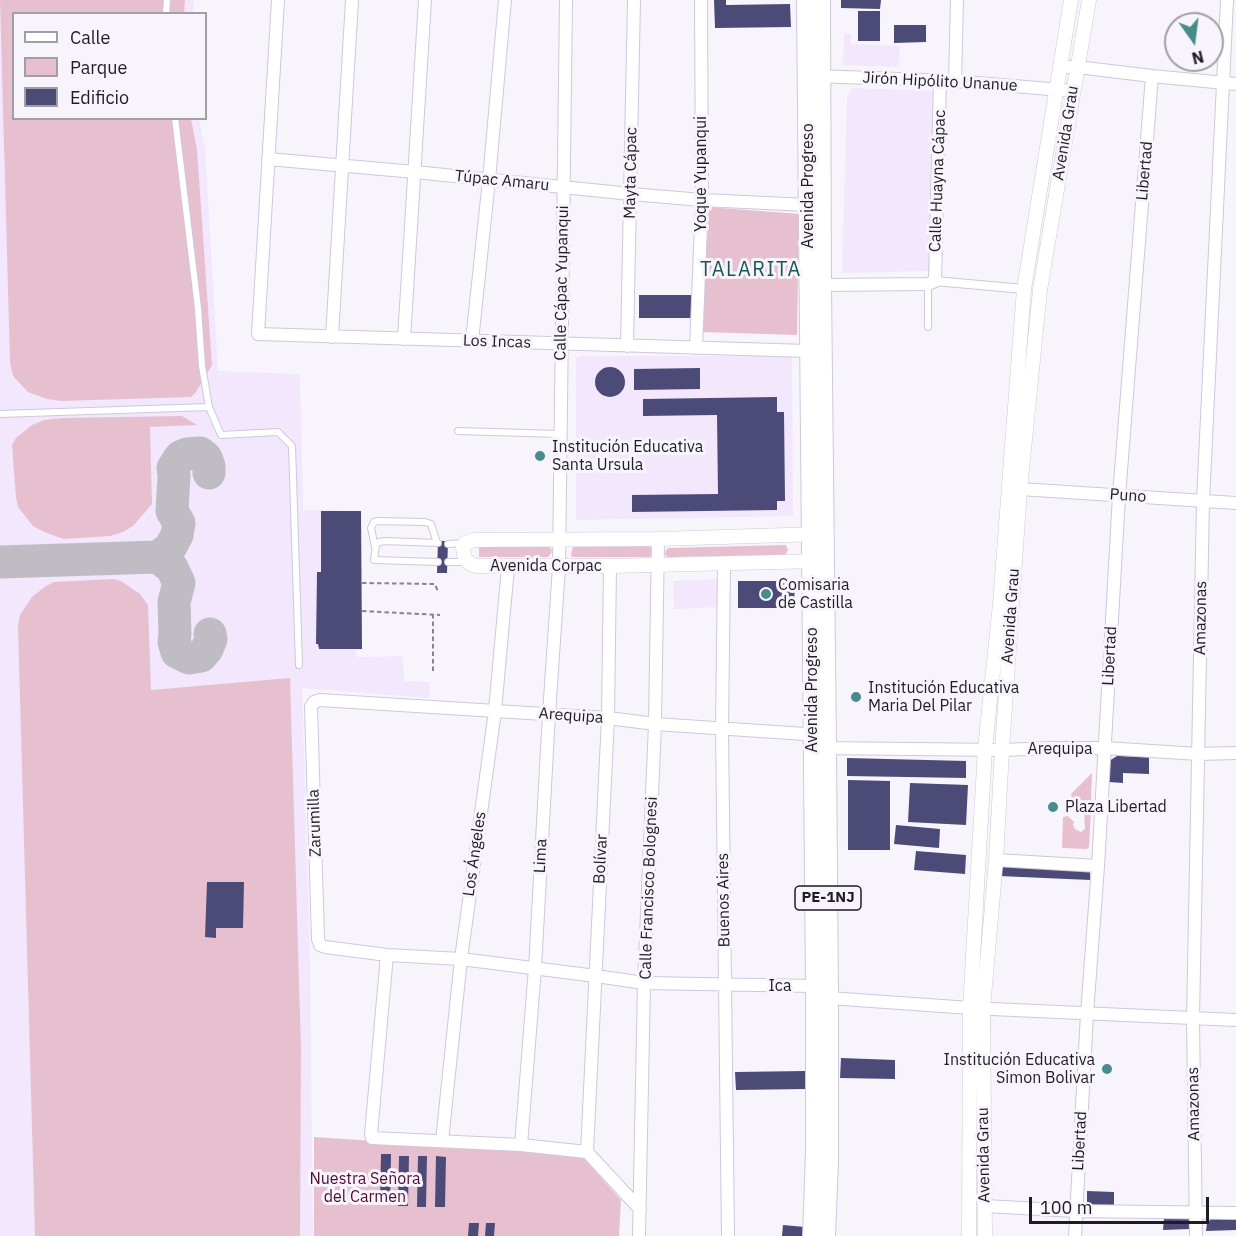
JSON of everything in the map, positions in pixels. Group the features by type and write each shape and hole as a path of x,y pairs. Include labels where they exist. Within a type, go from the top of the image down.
{"main road":[{"name":"Avenida Progreso","path":"806,0 814,76 822,285 818,560 820,741 828,998 829,1162 826,1236"},
{"name":"Avenida Progreso","path":"818,534 808,351 808,206 814,76 821,0"},
{"name":"Avenida Progreso","path":"812,1236 820,741"}],"street":[{"path":"268,159 278,0"},
{"path":"332,337 352,0"},
{"path":"404,339 425,0"},
{"path":"472,341 506,0"},
{"name":"Calle Cápac Yupanqui","path":"559,567 566,0"},
{"name":"Mayta Cápac","path":"627,346 634,0"},
{"name":"Yoque Yupanqui","path":"696,348 702,200 700,0"},
{"path":"955,81 957,0"},
{"name":"Avenida Grau","path":"969,1236 985,749 1000,604 1024,289 1071,0"},
{"name":"Avenida Grau","path":"985,1236 976,1008 996,860 1020,489 1040,291 1089,0"},
{"name":"Amazonas","path":"1196,1236 1193,1019 1203,501 1230,83 1227,0"},
{"path":"1060,67 1230,83"},
{"name":"Jirón Hipólito Unanue","path":"814,76 940,80 1073,91"},
{"name":"Libertad","path":"1075,1236 1119,496 1152,76"},
{"name":"Calle Huayna Cápac","path":"932,283 940,80"},
{"name":"Túpac Amaru","path":"268,159 631,194 808,206"},
{"name":"Los Incas","path":"268,159 258,334 808,351"},
{"path":"822,285 932,283 1024,289"},
{"name":"Puno","path":"1020,489 1236,503"},
{"name":"Avenida Corpac","path":"818,534 658,539 474,540 465,543 463,553 468,562 476,566 508,567 818,560"},
{"name":"Calle Francisco Bolognesi","path":"639,1236 645,983 655,724 658,539"},
{"name":"Buenos Aires","path":"724,563 722,729 728,1236"},
{"name":"Bolívar","path":"587,1152 608,718 610,566"},
{"name":"Los Ángeles","path":"442,1141 461,959 495,711 508,567"},
{"name":"Lima","path":"521,1145 535,968 559,567"},
{"name":"Arequipa","path":"314,702 320,700 608,718 820,741 1002,750 1105,748 1198,754 1236,753"},
{"name":"Zarumilla","path":"314,702 311,706 320,945"},
{"path":"996,860 1098,867"},
{"name":"Ica","path":"320,945 387,955 461,959 645,983 815,986 828,998"},
{"path":"387,955 372,1138 521,1145 587,1152 640,1209"},
{"path":"828,998 1087,1014 1236,1020"},
{"path":"985,1206 1076,1211 1236,1213"}],"lane":[{"path":"175,120 198,308 202,366 209,407 221,435 278,432 292,446 299,665"},
{"path":"928,327 932,283"},
{"path":"0,414 209,407"},
{"path":"458,431 560,434"},
{"path":"375,548 379,542 386,541 438,543 431,524 425,522 374,522 371,528 375,548 374,560 438,562"},
{"path":"448,544 465,543"},
{"path":"448,562 468,562"}],"path":[{"path":"362,583 435,584 438,592"},
{"path":"362,611 440,615"},
{"path":"433,614 433,674"}],"shaded area":[{"path":"0,0 194,0 193,12 12,12 12,120 199,120 205,149 218,371 300,374 303,510 361,511 362,649 355,650 357,657 403,656 404,681 430,682 429,698 302,688 310,959 313,1236 0,1236"},
{"path":"844,33 851,34 851,44 900,46 899,67 843,65"},
{"path":"853,88 937,91 932,271 842,273 847,97"},
{"path":"580,356 792,356 793,516 576,520 576,359"},
{"path":"720,579 721,607 674,609 673,581"}],"green space":[{"path":"0,0 185,0 184,12 12,12 12,120 191,120 197,150 212,365 191,397 62,401 47,399 28,392 13,376 10,362"},
{"path":"709,207 799,214 797,335 702,332"},
{"path":"182,416 197,425 150,427 152,504 133,526 123,532 110,536 64,539 33,526 18,507 12,445 16,438 32,425 44,420 62,418"},
{"path":"786,545 788,550 785,555 668,557 665,552 668,548"},
{"path":"479,546 549,547 552,552 548,557 479,557"},
{"path":"649,546 653,550 650,557 572,557 571,555 574,547"},
{"path":"113,579 121,581 140,594 148,605 151,690 290,678 301,1049 300,1236 35,1236 18,626 20,615 32,597 54,582"},
{"path":"1092,773 1091,801 1072,800 1071,794"},
{"path":"1084,810 1091,810 1089,847 1087,849 1062,848 1063,817 1068,816 1074,822 1075,829 1081,832 1085,829"},
{"name":"Nuestra Señora del Carmen","path":"314,1137 581,1155 621,1200 619,1236 314,1236"}],"building":[{"path":"714,0 726,0 726,5 790,4 791,27 715,28"},
{"path":"841,0 881,0 880,9 841,8"},
{"path":"858,11 880,11 880,41 858,41"},
{"path":"894,25 926,25 926,42 894,43"},
{"path":"639,295 691,295 691,318 639,318"},
{"path":"610,367 616,368 624,376 624,388 616,396 610,397 604,396 596,388 595,382 596,376 604,368"},
{"path":"700,368 700,389 634,390 634,369"},
{"path":"777,397 777,412 784,412 785,501 777,501 777,510 632,512 632,495 718,494 717,415 643,416 643,399"},
{"path":"321,511 361,511 362,649 319,649 316,644 317,572 321,572"},
{"path":"438,541 448,541 447,573 437,573"},
{"name":"Comisaria de Castilla","path":"738,581 795,581 794,608 738,608"},
{"path":"1117,756 1149,757 1149,774 1123,773 1123,783 1109,782 1109,761"},
{"path":"847,758 966,761 966,778 847,776"},
{"path":"848,780 890,781 890,850 848,850"},
{"path":"910,783 968,785 966,825 908,822"},
{"path":"896,825 940,829 939,848 894,844"},
{"path":"916,851 966,855 965,874 914,870"},
{"path":"1006,864 1090,869 1090,880 999,876 999,868"},
{"path":"207,882 244,882 243,928 216,928 216,938 205,937"},
{"path":"841,1058 895,1060 895,1079 840,1078"},
{"path":"805,1071 806,1089 736,1090 735,1072"},
{"path":"381,1154 391,1154 390,1204 380,1204"},
{"path":"399,1156 409,1156 408,1206 398,1206"},
{"path":"418,1156 427,1156 426,1207 417,1207"},
{"path":"436,1156 446,1157 445,1207 435,1207"},
{"path":"1087,1191 1114,1192 1114,1206 1087,1206"},
{"path":"1214,1216 1236,1217 1236,1230 1206,1231 1207,1223"},
{"path":"1190,1217 1190,1229 1163,1230 1164,1218"},
{"path":"469,1223 479,1223 478,1236 468,1236"},
{"path":"486,1223 495,1223 494,1236 485,1236"},
{"path":"783,1225 805,1227 807,1236 782,1236"}],"taxiway":[{"path":"0,562 158,557 170,548 177,535 179,523 172,511 173,468 180,457 200,453 206,458 209,473"},
{"path":"158,557 172,568 179,583 174,602 174,642 177,652 189,658 201,656 207,649 211,639 210,634"}],"place":[{"name":"Institución Educativa Santa Ursula","path":"540,456"},
{"name":"Comisaria de Castilla","path":"766,594"},
{"name":"Institución Educativa Maria Del Pilar","path":"856,697"},
{"name":"Plaza Libertad","path":"1053,807"},
{"name":"Institución Educativa Simon Bolivar","path":"1107,1069"}],"district":[{"name":"TALARITA","path":"751,270"}]}
